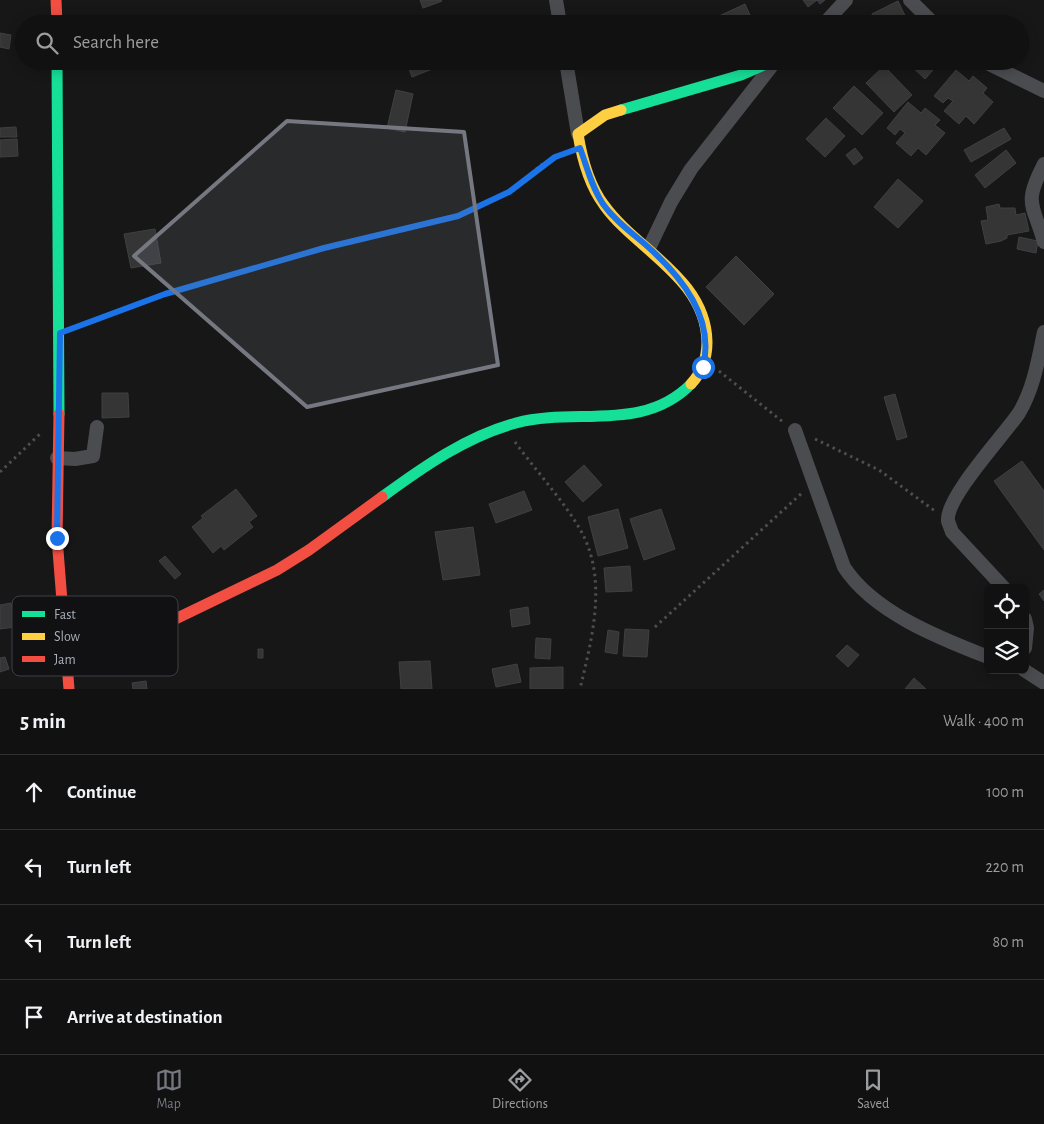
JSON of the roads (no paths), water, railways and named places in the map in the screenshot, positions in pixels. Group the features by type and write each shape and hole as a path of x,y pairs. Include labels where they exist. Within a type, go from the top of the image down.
{"street":[{"path":"56,0 57,15"},
{"path":"556,0 558,15"},
{"path":"832,15 846,0"},
{"path":"910,0 925,15"},
{"path":"57,70 60,333 57,538 61,596"},
{"path":"178,618 260,577 307,551 356,514 419,471 475,438 528,420 594,419 636,415 656,408 683,392 694,382 705,360 707,350 706,333 700,313 692,296 679,280 603,204 592,183 579,141 567,70"},
{"path":"579,141 605,115 753,70"},
{"path":"649,248 671,202 691,169 767,70"},
{"path":"1001,70 1044,91"},
{"path":"1044,164 1031,192 1032,210 1044,242"},
{"path":"1000,584 952,532 948,520 952,506 961,490 1019,412 1032,386 1044,332"},
{"path":"57,458 75,459 93,456 97,427"},
{"path":"795,430 844,567 854,583 872,598 930,635 984,655"},
{"path":"1029,673 1044,683"},
{"path":"67,676 68,689"}]}
